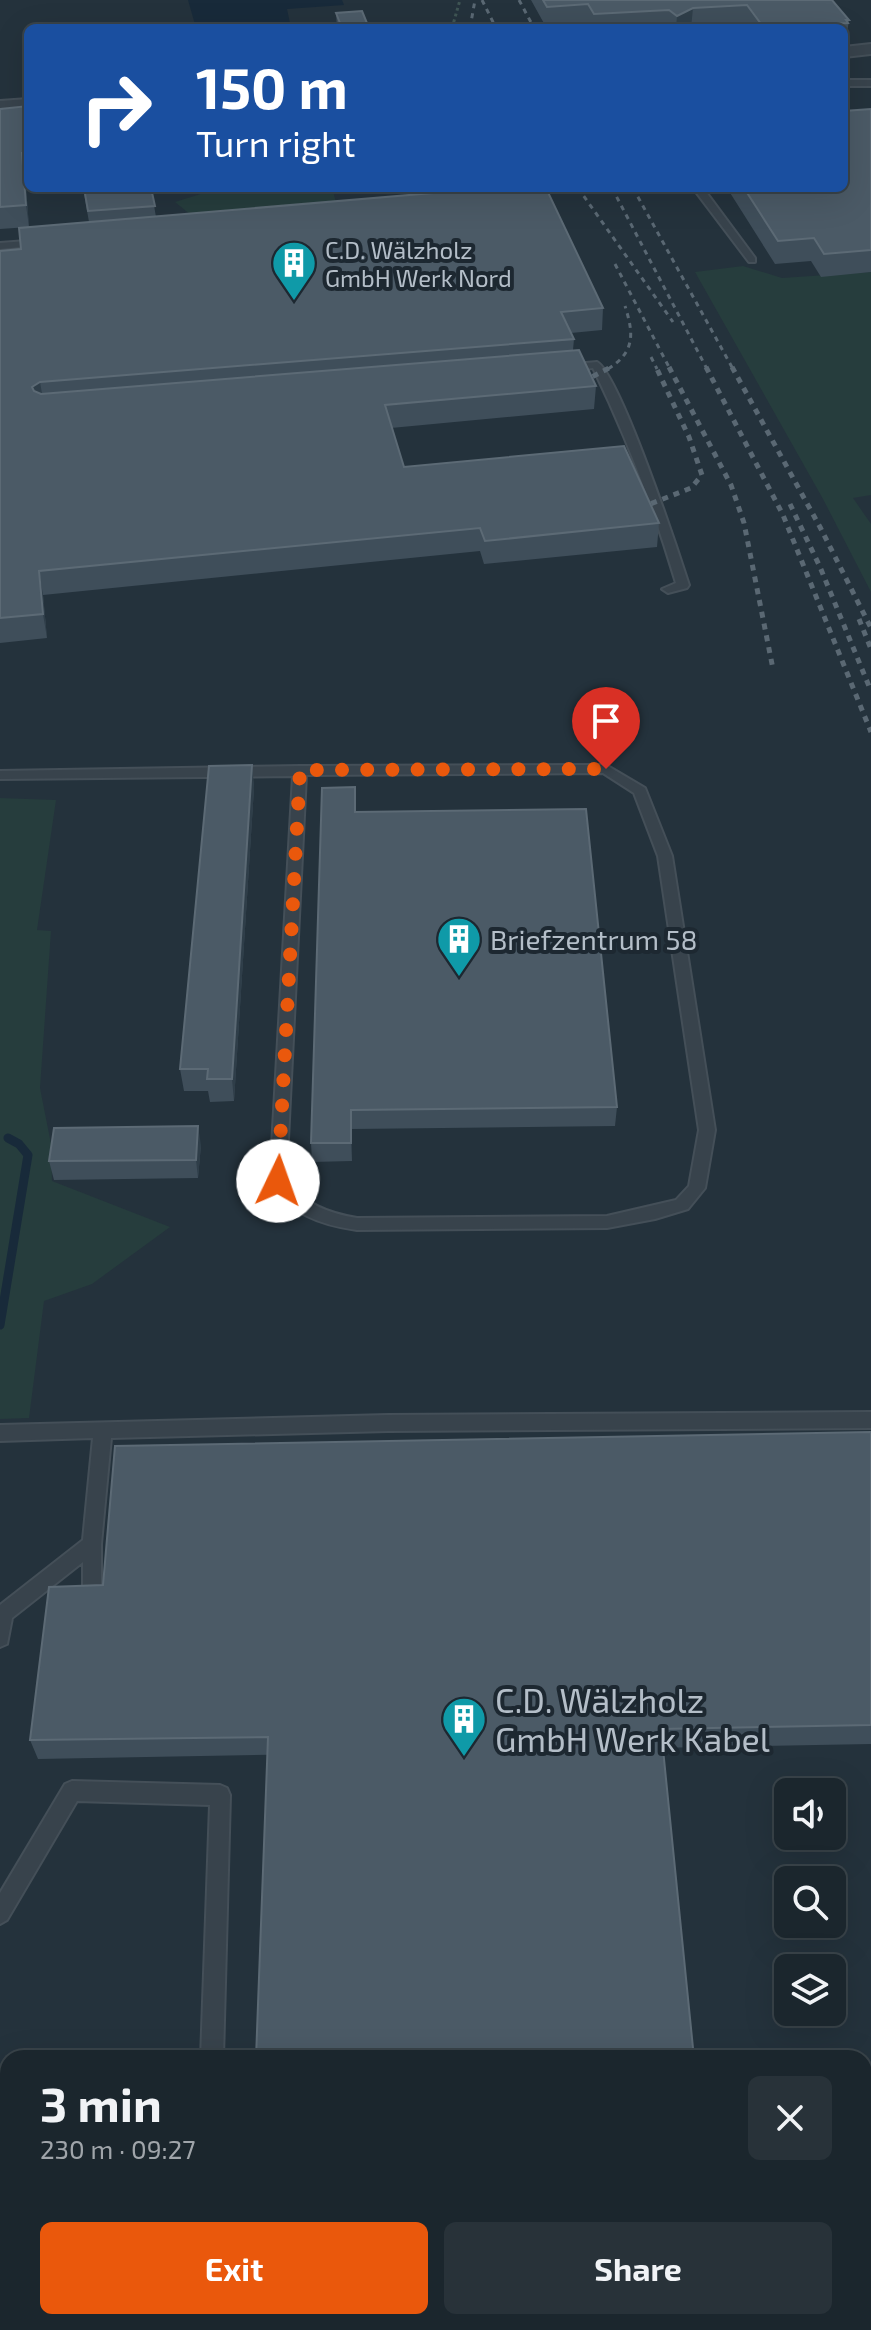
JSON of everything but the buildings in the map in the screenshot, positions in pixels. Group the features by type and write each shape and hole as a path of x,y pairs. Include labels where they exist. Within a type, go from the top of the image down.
{"street":[{"path":"848,52 871,49"},
{"path":"0,106 24,104"}],"lane":[{"path":"848,83 871,83"},
{"path":"701,192 752,260"},
{"path":"0,246 48,242"},
{"path":"550,369 597,365 623,415 659,502 683,585 668,589"},
{"path":"0,775 300,770 606,769 640,791 665,856 707,1130 697,1188 682,1205 607,1222 357,1224 327,1220 291,1199 278,1181 300,770"},
{"path":"7,1433 103,1429 871,1420"},
{"path":"92,1590 92,1544 103,1429"},
{"path":"0,1638 3,1614 92,1544"},
{"path":"0,1913 72,1791 220,1795 212,2050"}],"path":[{"path":"453,24 460,0"}],"green space":[{"path":"207,192 333,192 339,213 202,224 175,202"},
{"path":"743,266 782,278 871,272 871,495 853,498 871,524 871,592 823,499 695,272"},
{"path":"0,798 56,800 37,930 51,931 40,1088 51,1144 52,1181 170,1227 92,1284 44,1301 29,1418 0,1419"}],"water":[{"path":"188,0 342,0 344,5 287,9 290,24 195,24"}],"waterway":[{"path":"0,1325 28,1155 19,1144 8,1138"}],"railway":[{"path":"471,24 475,0"},
{"path":"482,0 494,24"},
{"path":"519,0 532,24"},
{"path":"581,192 673,322"},
{"path":"614,192 707,369"},
{"path":"635,192 733,369"},
{"path":"615,264 670,369"},
{"path":"611,367 623,356 630,342 625,306"},
{"path":"651,357 656,367"},
{"path":"582,382 611,367"},
{"path":"640,508 691,488 702,475 689,437 656,367"},
{"path":"669,367 731,485 744,523 773,669"},
{"path":"706,367 783,515 871,732"},
{"path":"732,367 820,527 871,628"},
{"path":"790,504 820,567 871,691"},
{"path":"859,619 871,649"}],"place":[{"name":"C.D. Wälzholz GmbH Werk Nord","path":"294,302"},
{"name":"Briefzentrum 58","path":"459,978"},
{"name":"C.D. Wälzholz GmbH Werk Kabel","path":"464,1758"}],"route":[{"path":"278,1181 300,770 606,769"}]}
